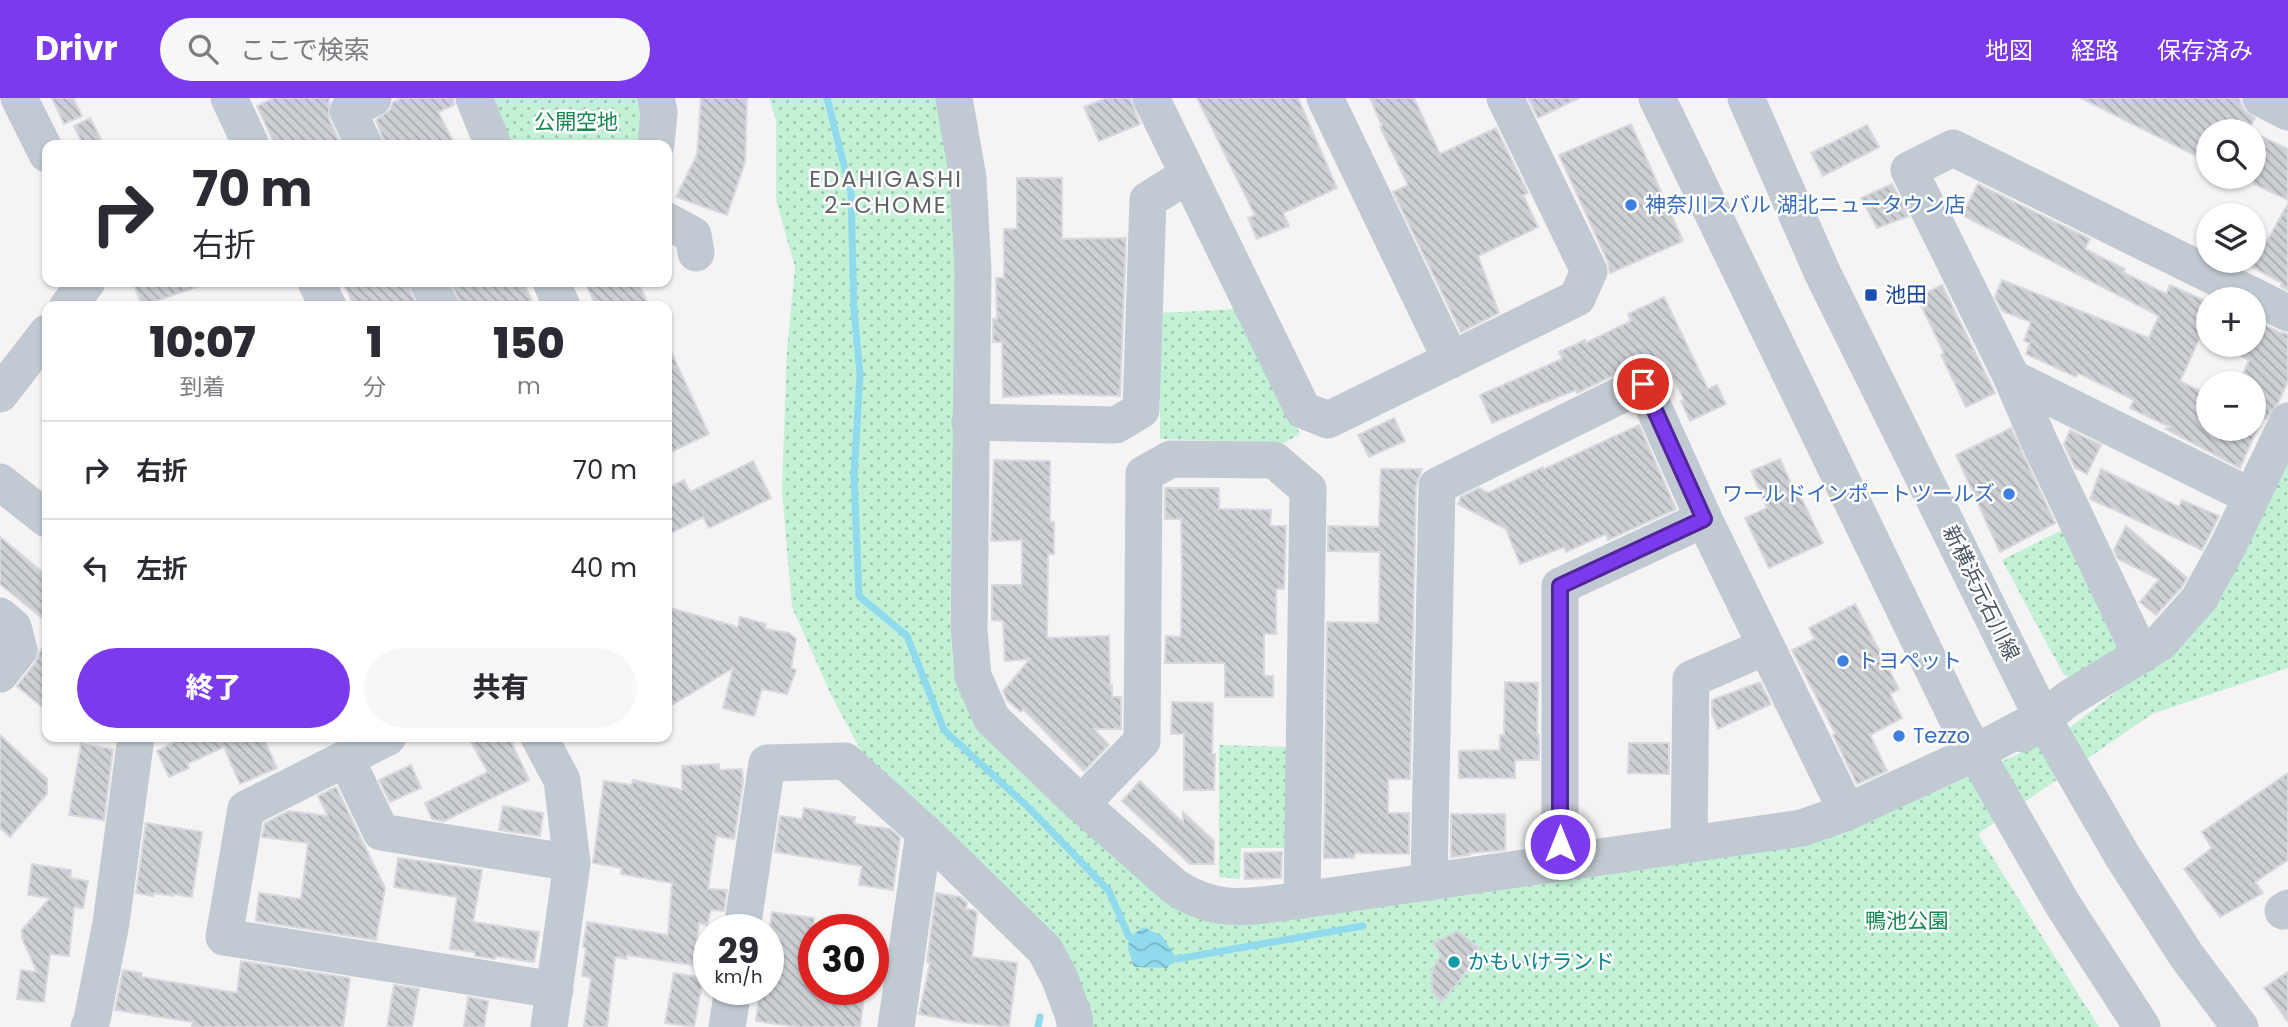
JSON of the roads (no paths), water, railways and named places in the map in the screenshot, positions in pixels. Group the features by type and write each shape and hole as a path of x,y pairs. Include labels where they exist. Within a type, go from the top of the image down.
{"street":[{"path":"0,118 19,98 42,144"},
{"path":"229,98 249,140"},
{"path":"362,140 348,111 373,98"},
{"path":"474,98 494,140"},
{"path":"656,98 659,112 656,140"},
{"path":"954,98 968,178 974,271 968,629 974,676 992,719 1081,804 1192,899 1229,908 1302,901 1560,861 1802,828 1847,812 1975,753 2042,717 2160,643 2199,600 2288,421"},
{"path":"1151,98 1303,410 1328,420 1577,298 1589,271 1506,98"},
{"path":"1325,98 1451,360"},
{"path":"1657,98 1975,753 2063,905 2142,1027"},
{"name":"新横浜元石川線","path":"1746,98 1822,272 2042,717 2123,857 2186,955 2240,1027"},
{"path":"2261,98 2288,112"},
{"path":"2141,655 2038,439 2012,378 1909,170 1953,148 2288,313"},
{"path":"970,422 1116,425 1141,410 1148,200 1188,175"},
{"path":"672,224 693,235 695,253"},
{"path":"72,301 83,287"},
{"path":"0,394 42,339"},
{"path":"2012,378 2250,496"},
{"path":"1429,881 1437,486 1643,384 1765,647 1847,812"},
{"path":"1081,804 1142,741 1144,474 1171,459 1274,460 1308,489 1302,901"},
{"path":"0,482 42,515"},
{"path":"1560,861 1560,586 1704,519"},
{"path":"6,621 34,631 42,638"},
{"path":"0,674 19,650 6,621"},
{"path":"1689,844 1691,679 1765,647"},
{"path":"1975,753 2020,713 2023,703 2014,682 2018,669"},
{"path":"1996,789 2001,776 1995,766 1996,760 2042,717"},
{"path":"91,1025 111,923 135,742"},
{"path":"378,742 246,809 224,937 555,990"},
{"path":"541,742 562,780 572,863 549,1027"},
{"path":"346,759 381,832 572,863"},
{"path":"744,914 767,763 845,761 924,832 1045,950 1060,979 1075,1027"},
{"path":"895,1027 924,832"},
{"path":"727,1027 730,1005"}],"water":[{"path":"1144,927 1162,936 1177,959 1167,968 1134,967 1128,949 1129,937"}],"waterway":[{"path":"827,98 851,193 854,311 860,374 854,476 859,596 907,636 944,730 1030,809 1109,891 1129,937"},
{"path":"1177,959 1363,926"},
{"path":"1038,1027 1040,1017"}],"place":[{"name":"神奈川スバル 湖北ニュータウン店","path":"1631,205"},
{"name":"池田","path":"1871,295"},
{"name":"ワールドインポートツールズ","path":"2009,494"},
{"name":"トヨペット","path":"1843,661"},
{"name":"Tezzo","path":"1899,736"},
{"name":"かもいけランド","path":"1454,962"}],"district":[{"name":"EDAHIGASHI 2-CHOME","path":"886,192"}],"park label":[{"name":"公開空地","path":"576,122"},
{"name":"鴨池公園","path":"1907,921"}]}
